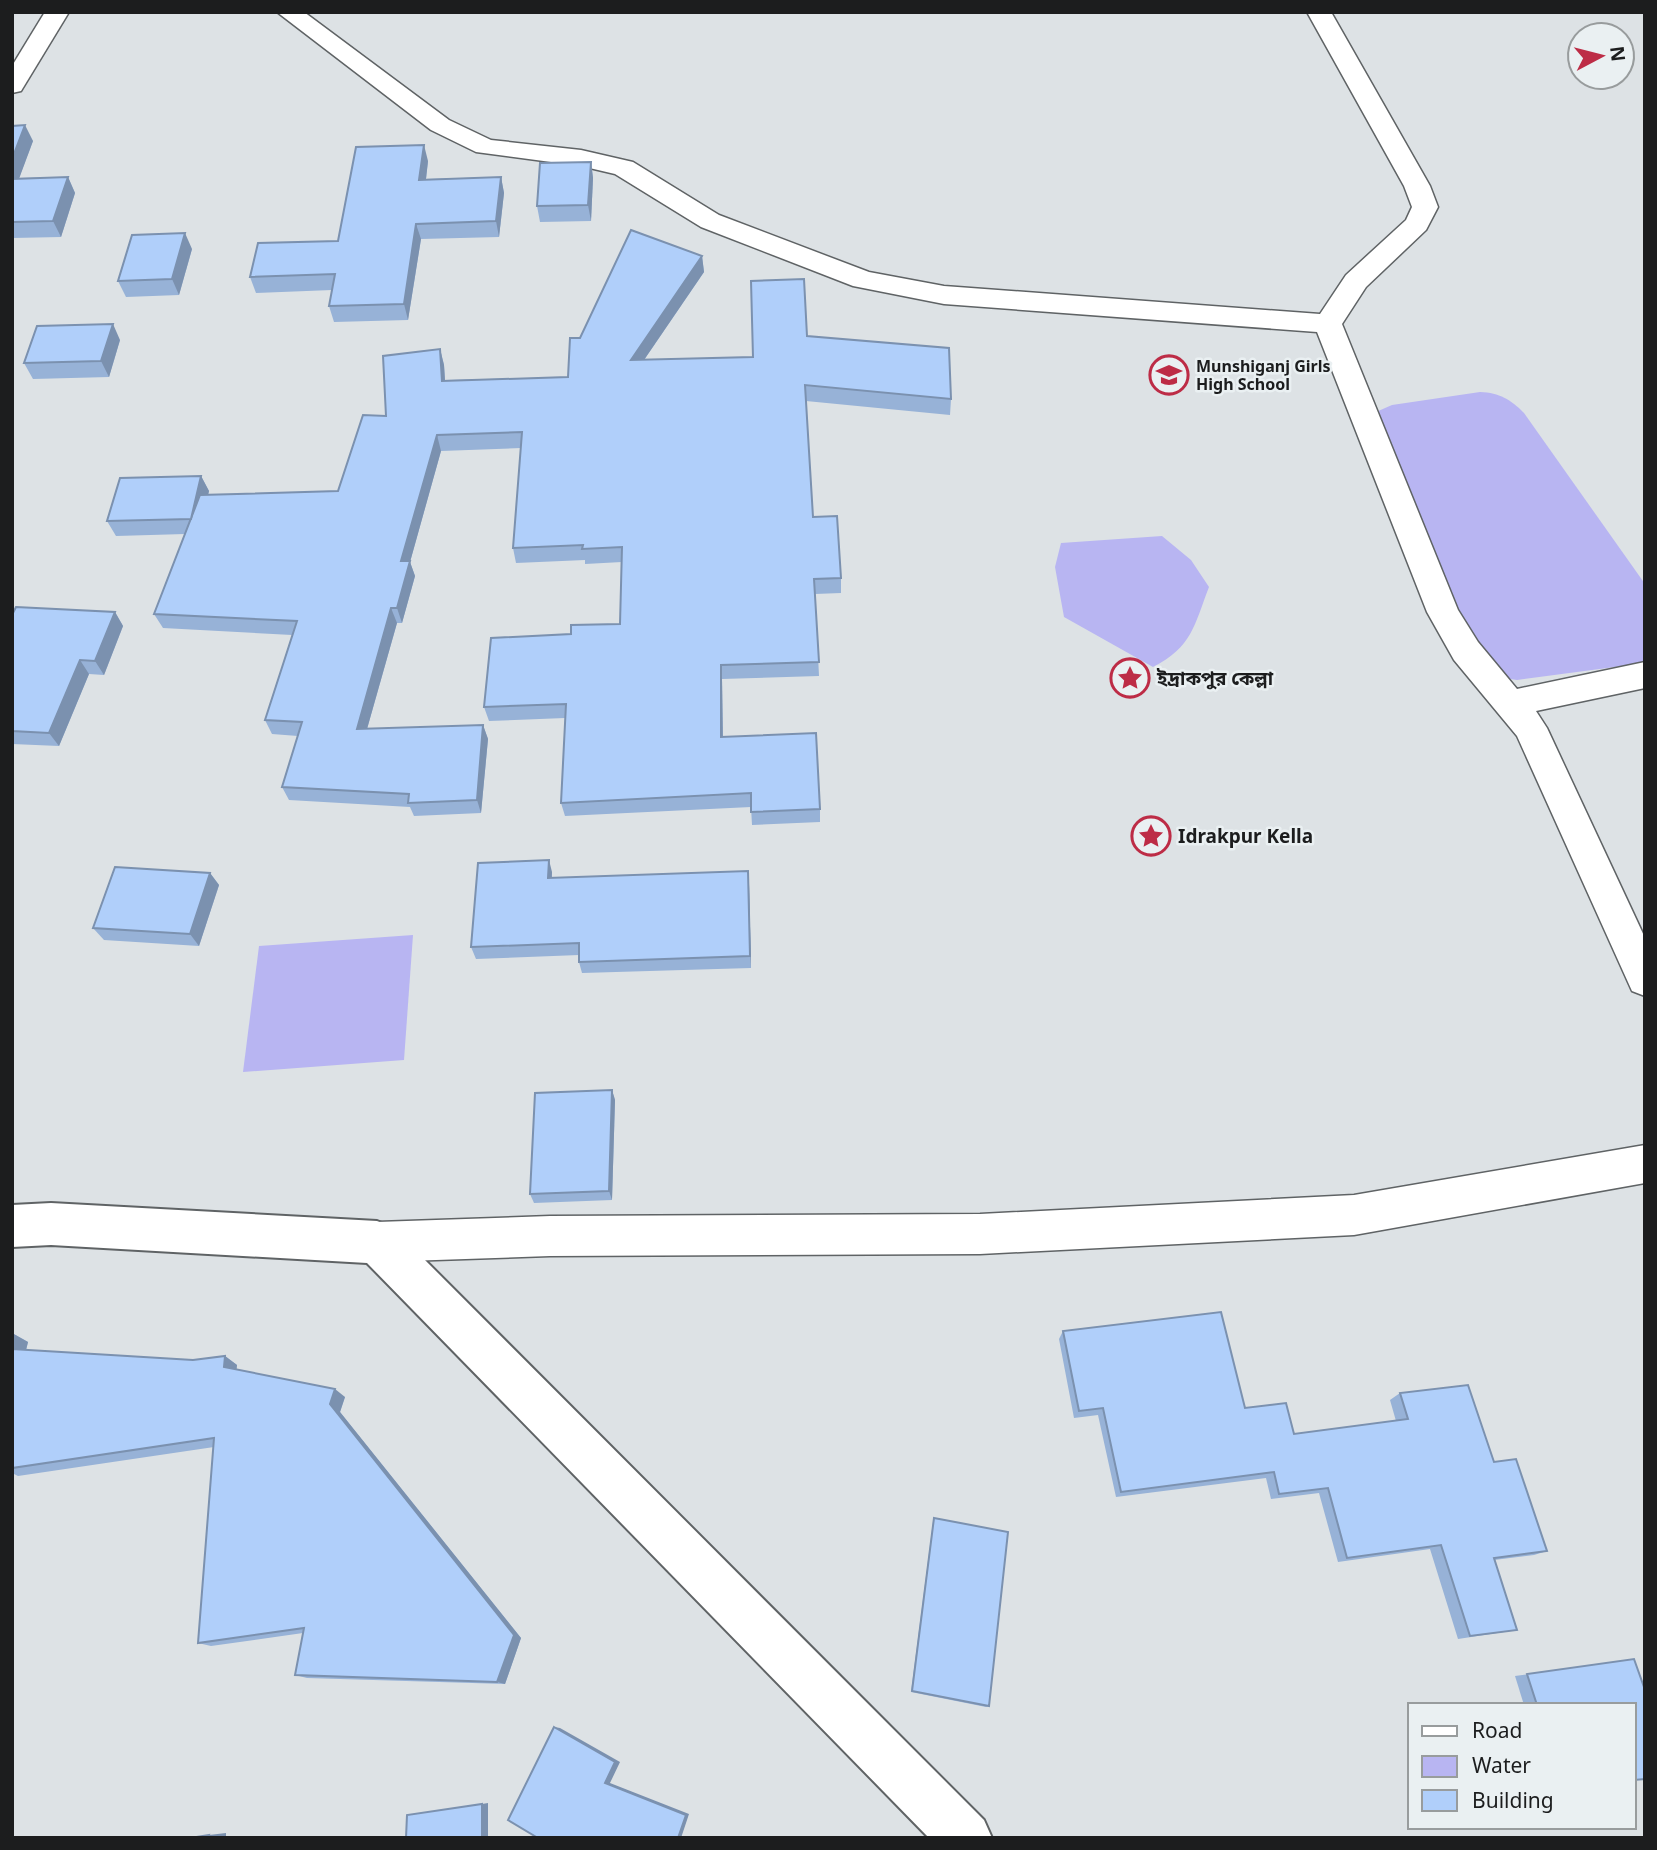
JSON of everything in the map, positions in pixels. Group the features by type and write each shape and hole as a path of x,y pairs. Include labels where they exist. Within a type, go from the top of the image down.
{"street":[{"path":"12,86 57,12"},
{"path":"289,12 440,125 485,147 582,158 624,168 710,221 863,280 944,295 1328,324"},
{"path":"1319,12 1417,186 1425,207 1417,224 1356,281 1328,324"},
{"path":"1328,324 1443,612 1466,651 1530,728 1645,979"},
{"path":"1511,703 1645,675"},
{"path":"12,1226 51,1224 377,1242 550,1236 980,1234 1354,1215 1645,1164"},
{"path":"377,1242 966,1838"}],"water":[{"path":"1480,392 1504,398 1524,413 1645,584 1645,663 1517,680 1498,677 1468,651 1376,412 1392,405"},
{"path":"1162,536 1191,560 1209,587 1195,624 1184,643 1176,652 1153,667 1064,617 1055,567 1061,543"},
{"path":"413,935 404,1060 243,1072 259,946"}],"building":[{"path":"25,125 12,159 12,126"},
{"path":"424,145 419,180 501,177 496,221 416,224 404,304 329,306 335,274 250,277 258,243 338,241 356,147"},
{"path":"591,162 588,205 537,206 540,163"},
{"path":"68,177 53,221 12,222 12,179"},
{"path":"631,230 702,256 631,360 753,357 751,281 804,279 807,336 949,348 951,399 805,385 813,517 837,516 841,578 814,579 819,662 721,665 721,737 816,733 820,809 751,812 751,793 561,803 566,704 484,707 491,638 571,634 571,625 620,624 622,547 582,549 583,545 513,548 522,432 437,435 401,561 410,561 397,608 391,608 357,729 483,725 477,800 408,803 409,794 282,787 302,722 265,720 297,621 154,614 200,495 338,491 363,415 386,416 383,356 440,349 442,381 568,377 570,338 580,338"},
{"path":"185,233 172,279 118,281 132,235"},
{"path":"113,324 101,361 24,363 37,326"},
{"path":"201,476 191,519 107,521 120,478"},
{"path":"16,607 115,612 95,661 80,660 49,733 12,731 12,615"},
{"path":"549,860 548,878 748,871 750,956 579,962 579,943 471,947 478,863"},
{"path":"115,867 210,873 190,934 93,928"},
{"path":"612,1090 609,1191 530,1194 535,1093"},
{"path":"1221,1312 1245,1408 1286,1403 1294,1434 1408,1419 1400,1393 1468,1385 1494,1462 1516,1459 1547,1551 1494,1558 1517,1630 1470,1636 1441,1545 1347,1558 1328,1488 1279,1494 1274,1472 1121,1492 1103,1408 1079,1411 1063,1331"},
{"path":"12,1349 193,1360 225,1356 224,1367 335,1389 330,1404 514,1635 497,1682 295,1675 304,1628 198,1643 214,1438 12,1468"},
{"path":"934,1518 1008,1532 989,1706 912,1691"},
{"path":"1634,1659 1645,1690 1645,1779 1636,1780 1636,1703 1536,1703 1527,1674"},
{"path":"554,1727 615,1762 605,1783 686,1815 678,1838 538,1838 508,1820"},
{"path":"482,1804 482,1838 406,1838 407,1815"}],"place":[{"name":"Munshiganj Girls High School","path":"1169,375"},
{"name":"ইদ্রাকপুর কেল্লা","path":"1130,678"},
{"name":"Idrakpur Kella","path":"1151,836"}]}
